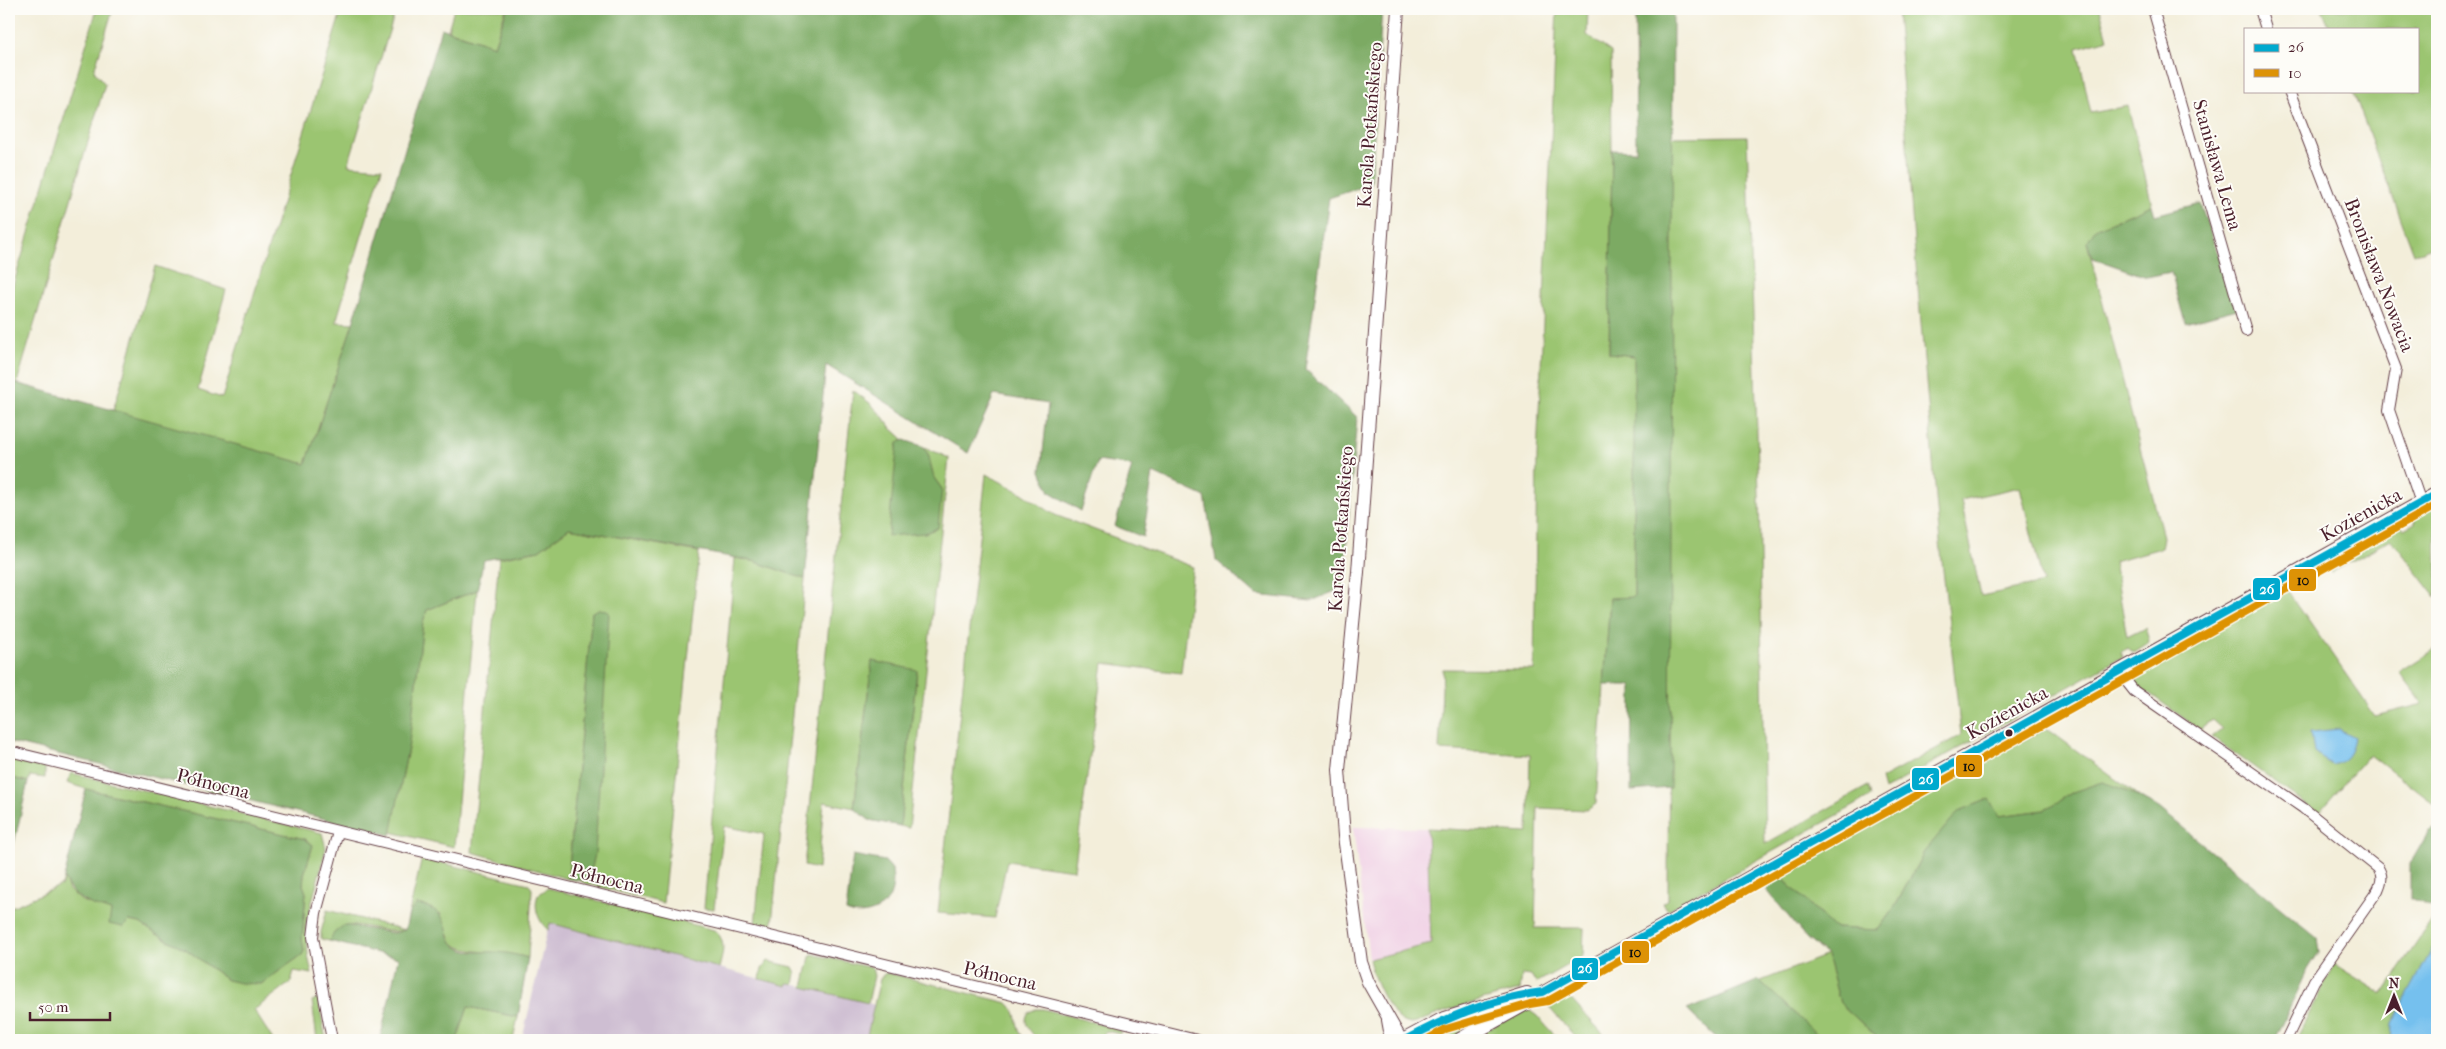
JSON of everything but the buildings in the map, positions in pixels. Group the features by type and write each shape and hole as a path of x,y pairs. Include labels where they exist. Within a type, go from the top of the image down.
{"main road":[{"name":"Kozienicka","path":"1460,1040 2437,494"},
{"name":"Kozienicka","path":"1403,1040 1442,1020 1528,994 1543,992"}],"street":[{"name":"Karola Potkańskiego","path":"1398,9 1358,572 1340,770 1344,836 1361,962 1368,982 1403,1040"},
{"name":"Stanisława Lema","path":"2153,9 2246,331"},
{"path":"2260,9 2266,28"},
{"name":"Bronisława Nowacia","path":"2289,92 2396,369 2389,410 2421,504"},
{"path":"2119,672 2134,691 2303,808 2378,868 2382,874 2382,883 2378,890 2314,981 2286,1040"},
{"name":"Północna","path":"9,751 1197,1040"},
{"path":"332,1040 314,949 313,927 338,832"},
{"path":"1388,1017 1390,1031 1388,1040"}],"shaded area":[{"path":"1353,827 1427,828 1431,944 1369,959"},
{"path":"549,923 787,986 788,983 875,1005 866,1040 522,1040"}],"green space":[{"path":"97,9 113,9 94,71 105,84 17,383 9,381 9,299"},
{"path":"342,9 396,9 348,165 382,168 336,322 353,323 306,464 113,411 155,266 226,290 198,390 222,398"},
{"path":"454,9 506,9 494,46 448,30"},
{"path":"507,9 1382,9 1371,184 1329,198 1305,369 1357,417 1343,588 1311,601 1256,595 1216,560 1205,497 1153,473 1143,537 1115,526 1132,466 1098,461 1081,511 1050,492 1041,471 1048,404 994,395 968,453 826,365 805,579 753,561 569,528 539,550 484,560 477,590 427,610 423,622 409,743 391,835 9,742 9,381 306,464 353,323 441,28 494,46"},
{"path":"1557,9 1588,9 1587,35 1611,52 1612,150 1609,353 1635,356 1634,598 1610,598 1596,804 1587,810 1538,808 1535,928 1584,928 1583,956 1536,983 1531,975 1522,974 1520,990 1462,1006 1410,1024 1400,1020 1382,996 1369,959 1431,944 1427,828 1528,833 1530,755 1439,750 1443,669 1534,670 1537,456"},
{"path":"1635,9 1673,9 1670,788 1631,791 1632,685 1604,685 1610,598 1634,597 1634,356 1609,353 1612,150 1636,151"},
{"path":"1897,9 2100,9 2108,39 2077,48 2091,113 2128,106 2152,205 2124,218 2087,242 2163,537 2161,548 2114,561 2127,637 2145,628 2149,640 2148,644 2134,653 2128,648 2121,652 2123,657 1884,790 1881,779 1961,735 1939,533 1914,242","holes":["2020,487 2043,583 1981,596 1961,500"]},
{"path":"2322,9 2437,9 2437,245 2414,254 2353,92 2418,92 2418,28 2330,28"},
{"path":"1747,136 1759,493 1765,844 1868,786 1870,797 1668,910 1662,903 1668,899 1671,137"},
{"path":"2200,203 2237,309 2185,323 2171,272 2147,277 2092,258 2087,242 2095,229 2152,205 2155,215"},
{"path":"853,390 871,404 904,440 898,443 942,489 934,478 928,454 922,446 949,458 909,828 900,826 917,671 872,661 854,808 824,802 818,869 804,866"},
{"path":"904,440 922,446 928,454 934,478 942,489 938,528 925,533 888,536 898,443"},
{"path":"986,474 1022,493 1055,515 1193,567 1181,673 1103,663 1074,870 1007,861 995,918 938,913"},
{"path":"2436,502 2437,598 2391,539 2331,573 2325,564 2399,523 2404,529 2415,523 2415,514"},
{"path":"569,528 699,552 663,903 584,883 579,880 585,880 592,613 568,879 472,852 499,558 539,550"},
{"path":"735,558 753,561 805,579 772,924 755,924 764,834 724,826 714,909 704,908"},
{"path":"477,590 454,847 391,832 409,743 423,622 427,610"},
{"path":"2287,590 2375,716 2423,704 2399,672 2437,648 2437,806 2370,754 2318,813 2212,737 2223,729 2213,720 2202,726 2200,730 2131,680 2130,672 2168,652 2188,645 2263,600"},
{"path":"599,609 607,610 609,613 595,854 590,877 585,880 577,880 568,879 592,612"},
{"path":"872,661 917,670 900,826 869,820 854,808"},
{"path":"2046,728 2145,801 2123,789 2073,792 2045,810 1999,816 1924,852 1896,905 1878,930 1834,928 1775,871"},
{"path":"9,757 45,766 45,778 30,776 28,782 9,777"},
{"path":"71,773 322,833 326,848 306,925 308,956 312,974 294,971 291,982 254,1010 273,1040 9,1040 9,908 62,885 64,878 69,890 82,901 111,911 129,921 140,923 187,950 227,980 261,984 302,955 304,951 302,939 306,893 303,885 304,874 313,845 305,839 86,789 67,783"},
{"path":"9,777 28,782 14,844 9,843"},
{"path":"2102,782 2123,789 2159,808 2317,938 2319,952 2307,971 2275,1040 1880,1040 1840,1003 1827,955 1807,939 1766,889 1780,876 1834,928 1878,930 1896,905 1924,852 1959,811 1989,799 1999,816 2045,810 2073,792"},
{"path":"86,789 305,839 313,845 304,874 303,885 306,893 302,939 304,951 302,955 261,984 240,983 227,980 187,950 140,923 129,921 123,927 109,924 111,911 89,903 77,896 64,878"},
{"path":"2437,828 2437,910 2410,898 2410,864 2429,831"},
{"path":"853,855 885,861 892,869 893,886 887,902 877,910 864,914 846,911"},
{"path":"422,858 529,884 532,889 528,958 475,951 457,946 450,939 440,913 409,913"},
{"path":"548,888 714,930 721,938 723,947 719,968 550,923 548,930 540,919 536,905 538,895"},
{"path":"417,904 438,913 446,925 453,944 463,950 507,953 528,958 518,1017 468,1007 457,1040 380,1040 398,958 329,941 334,933 344,925 394,933 405,930 409,913"},
{"path":"2436,909 2437,1040 2296,1040 2334,964 2382,994 2433,919"},
{"path":"327,910 405,930 395,931 354,926 345,927 336,932 329,941 321,939"},
{"path":"812,954 872,968 874,976 868,1003 803,987"},
{"path":"1827,955 1840,1003 1880,1040 1719,1040 1687,1010"},
{"path":"768,961 793,967 796,973 794,985 788,983 787,986 760,979 762,969"},
{"path":"888,973 1008,1003 1013,1010 1025,1040 866,1040 880,979 884,974"},
{"path":"1759,980 1823,1040 1719,1040 1687,1010"},
{"path":"1563,991 1609,1040 1578,1040 1544,1002"},
{"path":"318,998 326,1040 317,1040 312,1001"},
{"path":"468,1007 518,1017 513,1040 457,1040"},
{"path":"1526,1008 1537,1016 1559,1040 1469,1040"},
{"path":"1043,1009 1122,1030 1120,1034 1106,1031 1099,1040 1038,1040 1026,1024 1029,1012"},
{"path":"1481,1014 1482,1021 1453,1038 1447,1036 1439,1040 1416,1040 1447,1024"}],"water":[{"path":"2339,729 2354,737 2350,751 2345,759 2332,765 2314,753 2311,732"},
{"path":"2437,940 2437,1040 2391,1040 2392,1024"}],"transit line":[{"name":"26","path":"1405,1040 1454,1016 1507,999 1543,992 2437,494"},
{"name":"10","path":"1426,1040 1446,1029 1530,1004 1548,1001 2437,505"}]}
